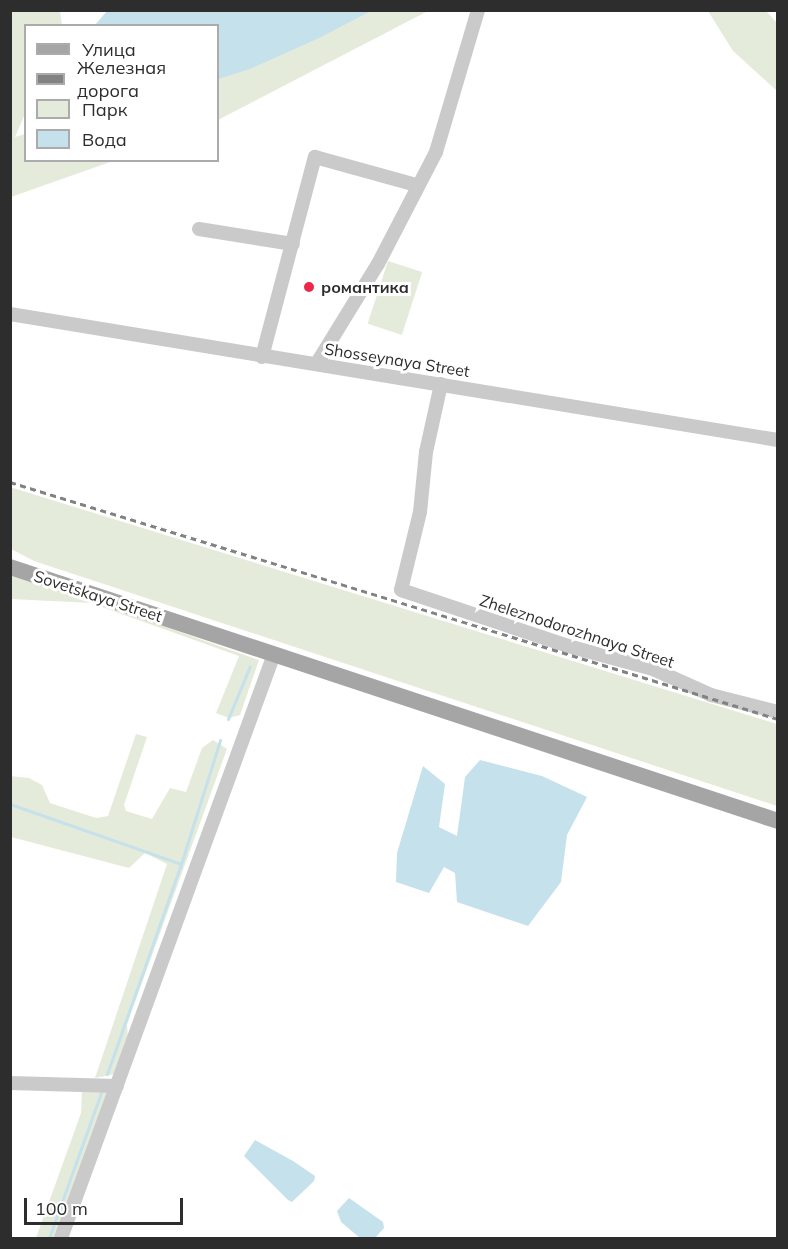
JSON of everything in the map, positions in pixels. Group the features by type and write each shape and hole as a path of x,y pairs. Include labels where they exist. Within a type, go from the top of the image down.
{"main road":[{"name":"Sovetskaya Street","path":"10,567 777,821"}],"street":[{"path":"317,363 373,273 417,185 448,117 478,10"},
{"path":"262,357 315,157 417,185"},
{"path":"199,229 292,244"},
{"name":"Shosseynaya Street","path":"10,314 777,440"},
{"name":"Zheleznodorozhnaya Street","path":"441,384 426,452 420,512 401,590 568,646 653,669 711,695 777,712"},
{"path":"61,1239 274,654"},
{"path":"10,1083 117,1086"}],"green space":[{"path":"10,11 60,11 62,24 24,24 24,116 15,137 24,134 24,162 110,162 11,197"},
{"path":"352,11 428,11 219,119 219,68"},
{"path":"708,11 766,11 777,23 777,91 733,51"},
{"path":"388,261 422,272 402,335 368,324"},
{"path":"10,487 777,724 777,806 34,561 11,549"},
{"path":"11,572 259,660 240,715 229,718 216,713 239,656 91,603 11,599"},
{"path":"136,734 147,737 124,805 126,811 152,819 170,788 186,792 202,748 213,740 227,749 127,1024 128,1037 115,1074 95,1078 167,864 145,853 129,868 11,837 10,776 29,778 42,785 50,803 96,818 108,816"},
{"path":"82,1090 108,1091 56,1238 36,1238 81,1113"}],"water":[{"path":"107,10 371,11 319,38 250,69 219,79 219,24 96,24"},
{"path":"480,760 542,776 587,797 567,835 561,882 528,926 457,902 455,873 444,867 429,893 396,882 397,853 423,766 445,784 439,827 457,836 465,777"},
{"path":"255,1140 315,1176 314,1181 292,1202 244,1156"},
{"path":"349,1198 383,1222 384,1228 375,1238 360,1238 341,1222 337,1211"}],"waterway":[{"path":"228,719 250,666"},
{"path":"107,1074 181,864 220,740"},
{"path":"10,804 181,864"},
{"path":"49,1238 101,1093"}],"railway":[{"path":"10,482 778,719"}],"place":[{"name":"романтика","path":"309,287"}]}
